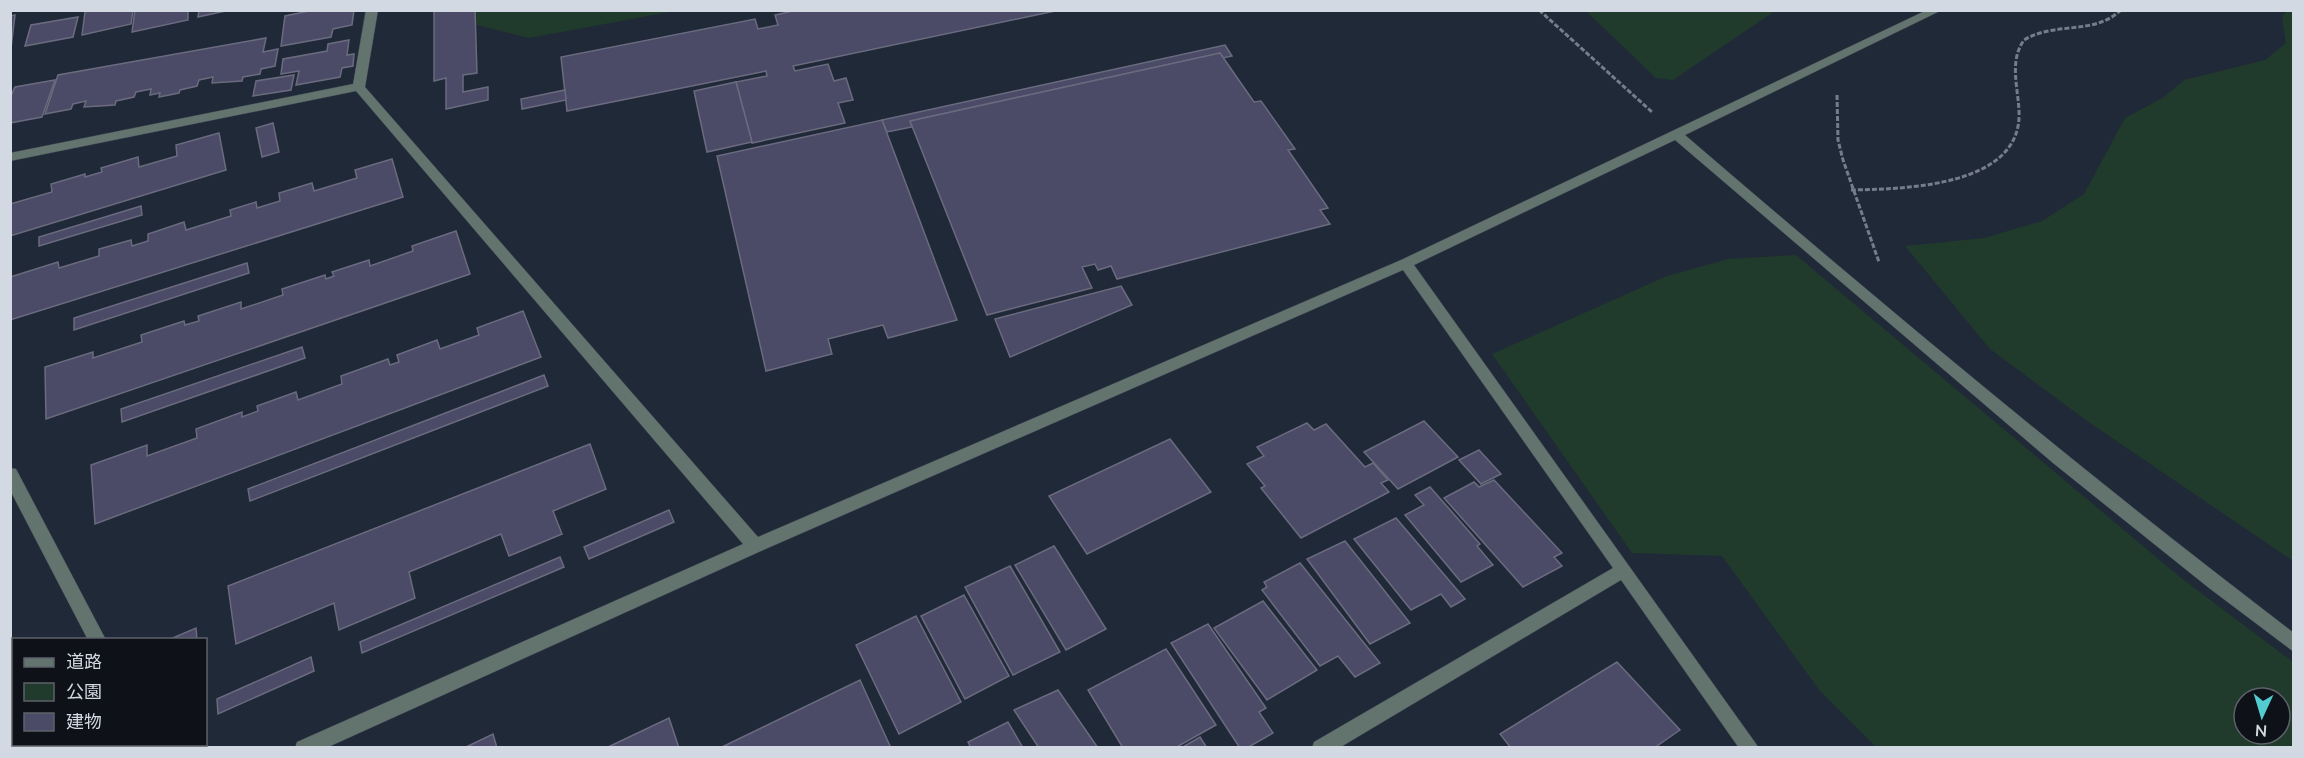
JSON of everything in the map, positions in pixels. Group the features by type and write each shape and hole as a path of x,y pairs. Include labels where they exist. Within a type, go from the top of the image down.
{"street":[{"path":"359,87 372,10"},
{"path":"304,747 755,546 1406,263 1938,10"},
{"path":"10,157 359,87"},
{"path":"359,87 755,546"},
{"path":"1677,135 1850,285 2213,583 2294,644"},
{"path":"1406,263 1750,747"},
{"path":"10,474 96,638"},
{"path":"1321,747 1624,570"}],"path":[{"path":"1539,10 1677,135"},
{"path":"1851,190 1887,190 1933,184 1972,174 1994,163 2009,148 2018,133 2020,110 2015,58 2018,45 2026,37 2040,33 2099,25 2114,20 2121,10"},
{"path":"1836,94 1838,140 1851,190 1879,262"}],"green space":[{"path":"470,11 675,11 529,38 470,23"},
{"path":"1586,11 1775,11 1673,80 1656,78"},
{"path":"2286,11 2294,11 2293,561 2087,421 1990,349 1905,246 1984,238 2042,221 2084,194 2125,118 2164,97 2184,80 2265,60 2286,43 2282,18"},
{"path":"1796,255 2180,577 2293,662 2293,747 1876,747 1820,691 1722,556 1632,553 1492,354 1667,276 1728,259"}],"building":[{"path":"133,10 131,24 82,35 85,12"},
{"path":"135,10 188,10 188,20 132,32"},
{"path":"199,10 230,10 198,17"},
{"path":"314,10 354,10 352,25 333,29 331,37 281,46 285,16"},
{"path":"434,10 475,10 477,73 463,75 463,92 488,87 488,100 446,109 446,78 434,81"},
{"path":"797,10 1060,10 793,66 795,71 828,64 834,81 846,78 853,100 838,103 845,123 752,143 736,82 767,76 766,71 567,111 561,57 755,19 758,29 778,25 775,15"},
{"path":"15,15 11,48 10,48 10,16"},
{"path":"78,17 73,37 25,46 31,25"},
{"path":"266,38 263,52 278,49 275,66 261,69 260,74 243,77 242,81 212,83 213,77 199,80 197,86 180,90 179,93 159,97 160,93 150,95 151,89 136,92 134,97 116,101 115,105 84,107 86,101 73,104 71,109 45,114 58,75"},
{"path":"349,40 347,55 354,54 353,66 342,68 340,77 296,85 299,71 281,74 283,59 327,51 328,44"},
{"path":"1225,45 1232,56 1223,58 1220,53 910,121 912,127 887,132 882,120"},
{"path":"1220,53 1254,102 1261,101 1295,149 1288,150 1328,208 1320,210 1330,224 1117,279 1111,266 1098,270 1095,264 1082,267 1092,288 987,315 910,121"},
{"path":"294,75 291,90 253,96 256,81"},
{"path":"55,80 42,117 10,123 10,98 15,87"},
{"path":"736,82 752,142 707,152 694,91"},
{"path":"565,90 566,100 522,109 521,99"},
{"path":"882,120 957,320 888,338 883,325 828,339 832,354 766,371 717,156"},
{"path":"273,123 279,152 262,157 256,128"},
{"path":"219,133 226,170 10,236 10,204 52,192 51,184 85,174 85,177 102,172 101,168 138,157 139,167 177,156 176,145"},
{"path":"392,159 403,197 10,320 10,277 58,262 59,268 99,256 99,249 131,240 132,246 148,241 148,234 184,222 186,230 231,216 230,210 256,202 257,208 280,201 279,193 312,183 314,191 357,178 355,170"},
{"path":"141,206 142,215 39,246 39,237"},
{"path":"456,231 470,274 46,419 45,367 93,352 93,358 142,342 141,335 184,321 185,325 199,321 198,316 241,302 241,309 283,295 282,289 325,275 326,279 334,276 332,272 369,260 370,266 413,251 412,246"},
{"path":"247,263 249,273 74,330 74,318"},
{"path":"1121,286 1132,305 1010,357 995,319"},
{"path":"523,311 541,357 95,524 91,465 147,445 147,456 197,438 196,429 242,412 242,417 258,411 257,406 296,392 298,400 342,384 341,376 388,359 390,365 399,362 397,355 437,340 440,349 479,335 477,328"},
{"path":"302,347 305,358 122,422 121,409"},
{"path":"544,375 548,386 250,501 248,489"},
{"path":"1424,421 1458,457 1398,489 1364,452"},
{"path":"1307,423 1314,430 1326,424 1365,467 1373,463 1388,480 1381,483 1389,492 1301,538 1261,488 1265,486 1247,464 1264,456 1257,447"},
{"path":"1170,439 1211,492 1087,554 1049,496"},
{"path":"590,444 606,489 553,511 562,534 509,556 501,534 409,572 415,598 339,630 334,603 236,644 228,586"},
{"path":"1479,450 1501,474 1481,484 1459,460"},
{"path":"1494,480 1562,553 1554,557 1562,566 1523,587 1444,498 1474,482 1479,487"},
{"path":"1430,487 1480,544 1477,546 1493,565 1461,582 1405,515 1424,505 1415,495"},
{"path":"669,510 674,522 589,559 584,547"},
{"path":"1396,518 1465,599 1451,607 1441,594 1411,610 1354,539"},
{"path":"1345,541 1410,623 1370,644 1307,559"},
{"path":"1054,546 1106,629 1066,650 1015,565"},
{"path":"560,557 564,567 362,653 360,642"},
{"path":"1300,563 1380,663 1355,677 1338,656 1320,666 1262,590 1267,587 1264,582"},
{"path":"1010,566 1060,652 1013,675 965,587"},
{"path":"964,595 1009,676 965,699 921,616"},
{"path":"1263,601 1317,670 1267,700 1214,628"},
{"path":"916,616 961,702 899,734 856,645"},
{"path":"1208,624 1266,708 1259,712 1273,733 1247,748 1240,748 1171,643"},
{"path":"196,628 197,638 173,638"},
{"path":"1166,649 1216,725 1175,748 1123,748 1088,690"},
{"path":"311,657 314,671 218,714 217,699"},
{"path":"1617,662 1680,730 1654,748 1511,748 1500,734"},
{"path":"860,680 890,746 887,748 720,748"},
{"path":"1058,690 1098,748 1039,748 1014,710"},
{"path":"669,718 679,748 606,748"},
{"path":"1008,722 1023,748 971,748 968,742"},
{"path":"493,734 497,748 464,748"},
{"path":"1200,737 1207,748 1181,748"},
{"path":"28,746 56,746 52,748 28,748"}]}
